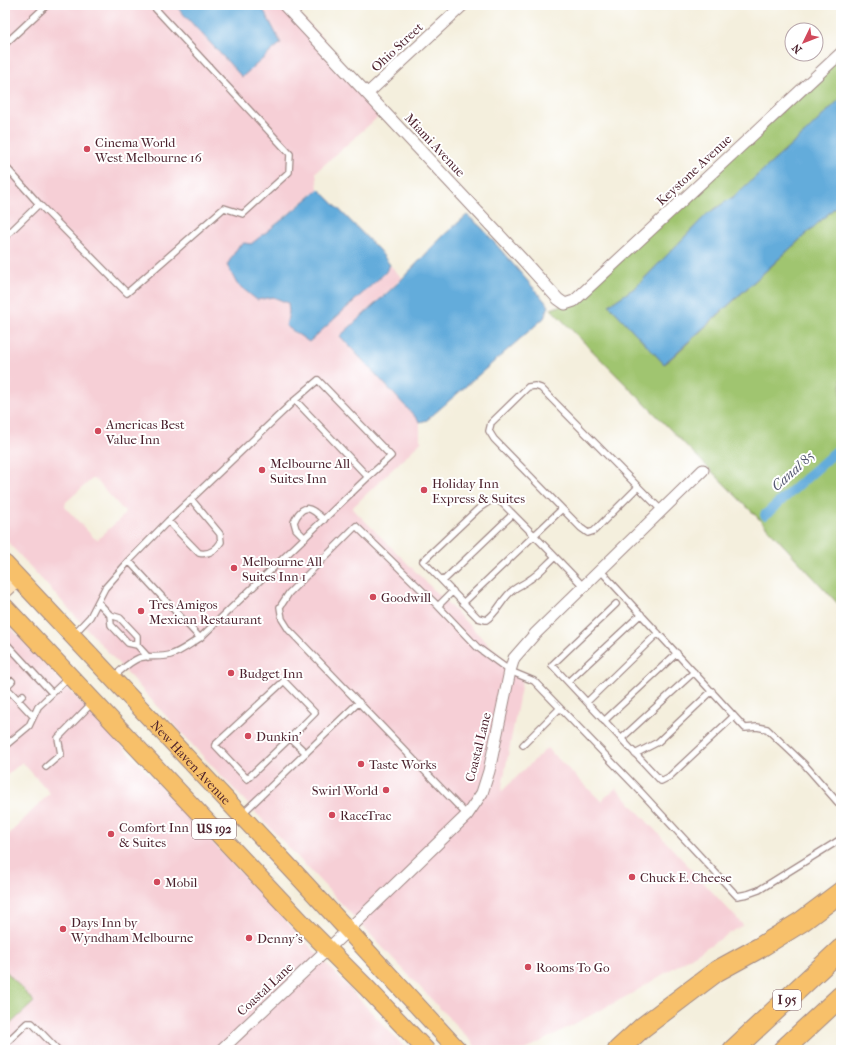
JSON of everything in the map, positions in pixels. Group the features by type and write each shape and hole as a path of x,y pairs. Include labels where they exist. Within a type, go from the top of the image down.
{"highway":[{"path":"618,1050 643,1027 717,971 765,945 801,922 841,892"},
{"name":"I 95","path":"733,1050 841,949"},
{"name":"I 95","path":"783,1050 841,996"}],"main road":[{"name":"New Haven Avenue","path":"5,564 241,815 458,1050"},
{"path":"5,590 18,578"},
{"name":"US 192","path":"5,607 328,949 426,1050"}],"street":[{"name":"Miami Avenue","path":"284,5 368,93 522,259 558,300 565,304"},
{"name":"Ohio Street","path":"368,93 463,5"},
{"name":"Keystone Avenue","path":"565,304 574,302 841,53"},
{"name":"Coastal Lane","path":"221,1050 467,816 482,792 489,771 514,658 534,634 703,470"}],"lane":[{"path":"5,44 47,5"},
{"path":"5,166 39,204 127,293 224,208 243,214 289,172 290,154 152,5"},
{"path":"5,237 39,204"},
{"path":"73,635 90,617 105,588 129,561 168,521 318,380 391,456 200,638 178,652 158,658 140,658 129,663 112,678"},
{"path":"638,487 594,531 588,533 580,528 494,439 489,431 491,423 528,387 535,386 541,388 661,510"},
{"path":"295,400 368,477"},
{"path":"168,521 199,553 208,554 218,547 221,542 220,534 191,499"},
{"path":"555,557 531,580 513,590 503,600 491,617 486,620 478,618 423,561 478,509 490,501 497,500 502,502 583,586"},
{"path":"463,603 562,509"},
{"path":"305,538 296,529 294,522 298,514 304,510 314,510 324,520"},
{"path":"443,581 513,514"},
{"path":"467,816 289,630 282,619 280,607 289,592 356,526 438,606 477,647 510,671 534,681 639,790 737,896 759,890 841,839"},
{"path":"129,561 200,638"},
{"path":"600,570 746,728 757,726 767,729 804,764 841,806"},
{"path":"438,606 452,592"},
{"path":"98,602 110,615 120,618 137,636 136,645"},
{"path":"616,604 552,665 661,781 669,777 734,716"},
{"path":"568,682 641,614"},
{"path":"110,615 111,625 128,643 136,645 148,657"},
{"path":"587,702 658,633"},
{"path":"5,642 14,656 52,693"},
{"path":"604,721 677,653"},
{"path":"621,739 694,672"},
{"path":"5,746 29,726 38,707 70,676"},
{"path":"284,681 315,713 290,738 247,779 215,745 284,681"},
{"path":"12,682 5,687 34,716"},
{"path":"635,754 658,742 712,692"},
{"path":"18,700 23,695"},
{"path":"46,767 61,754 58,738 94,701"},
{"path":"241,815 359,702"},
{"path":"522,745 560,708"},
{"path":"290,738 306,753"},
{"path":"5,1044 27,1023 32,1023 58,1050"}],"shaded area":[{"path":"5,5 175,5 242,77 281,43 261,5 291,5 330,46 378,117 316,172 318,189 251,244 244,243 273,297 289,303 286,326 309,342 385,273 390,265 402,278 340,336 420,422 420,440 422,441 352,508 523,677 501,792 547,748 601,801 616,788 743,925 631,994 525,1050 479,1050 198,751 5,539","holes":["92,479 96,480 125,512 123,516 98,539 94,538 65,507 66,502"]},
{"path":"5,621 407,1050 5,1050 5,1029 34,1002 5,970 5,838 50,793 22,762 5,777"}],"green space":[{"path":"841,54 841,98 805,133 733,197 707,214 636,287 609,305 665,364 841,202 841,607 760,520 551,309 572,302"},
{"path":"5,970 34,1002 5,1029"}],"water":[{"path":"175,5 261,5 281,43 242,77"},
{"path":"841,98 841,202 664,364 609,305 636,287 707,214 733,197 805,133"},
{"path":"319,189 379,250 390,265 385,273 309,342 286,326 289,312 288,303 273,297 257,300 237,284 227,265 238,247 244,243 251,244"},
{"path":"467,215 482,228 549,306 544,318 427,420 420,422 340,336 399,282 444,235"}],"waterway":[{"name":"Canal 85","path":"765,515 841,447"}],"place":[{"name":"Cinema World West Melbourne 16","path":"87,149"},
{"name":"Americas Best Value Inn","path":"98,431"},
{"name":"Melbourne All Suites Inn","path":"262,470"},
{"name":"Holiday Inn Express & Suites","path":"424,490"},
{"name":"Melbourne All Suites Inn 1","path":"234,568"},
{"name":"Goodwill","path":"373,597"},
{"name":"Tres Amigos Mexican Restaurant","path":"141,611"},
{"name":"Budget Inn","path":"231,673"},
{"name":"Dunkin'","path":"248,736"},
{"name":"Taste Works","path":"361,764"},
{"name":"Swirl World","path":"386,790"},
{"name":"RaceTrac","path":"332,815"},
{"name":"Comfort Inn & Suites","path":"111,834"},
{"name":"Chuck E. Cheese","path":"632,877"},
{"name":"Mobil","path":"157,882"},
{"name":"Days Inn by Wyndham Melbourne","path":"63,929"},
{"name":"Denny's","path":"249,938"},
{"name":"Rooms To Go","path":"528,967"}]}
